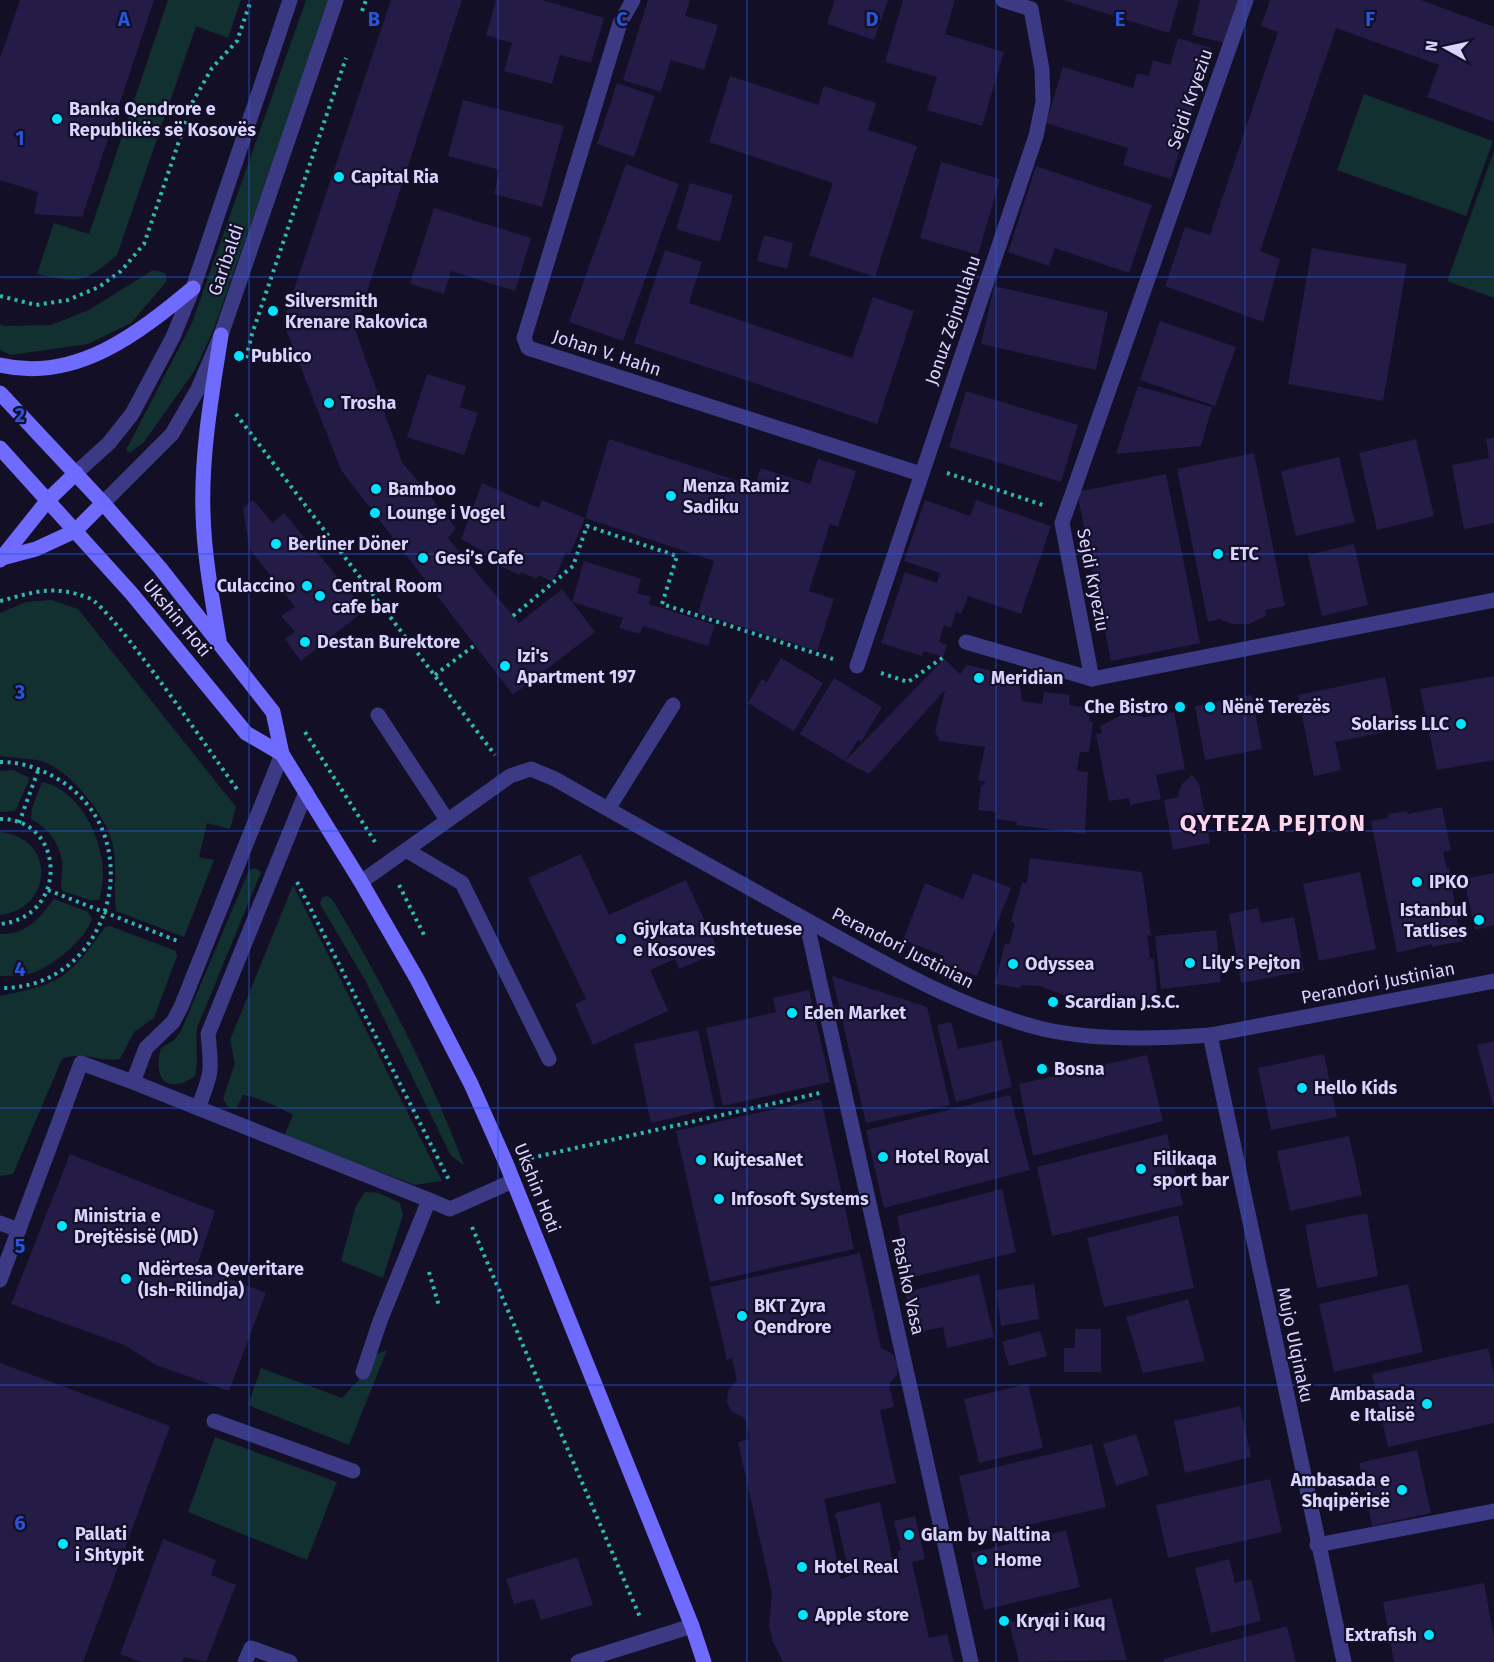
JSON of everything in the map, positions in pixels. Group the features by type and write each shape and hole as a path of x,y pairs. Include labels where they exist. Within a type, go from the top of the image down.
{"main road":[{"path":"0,365 43,368 90,358 141,329 193,288"},
{"path":"219,640 208,573 203,512 208,423 221,335"},
{"name":"Ukshin Hoti","path":"0,393 103,503 219,640 273,712 282,754 361,882 417,979 471,1084 506,1163 692,1626 704,1662"},
{"name":"Ukshin Hoti","path":"0,448 193,665 246,733 282,754"},
{"path":"1,559 48,500 76,473"},
{"path":"1,559 36,549 75,531 103,503"}],"street":[{"name":"Garibaldi","path":"76,473 109,443 132,414 173,337 193,288 290,0"},
{"name":"Garibaldi","path":"103,503 172,434 198,389 221,335 336,0"},
{"name":"Johan V. Hahn","path":"633,0 620,22 524,338 528,348 922,469"},
{"name":"Jonuz Zejnullahu","path":"857,666 1036,136 1043,102 1041,69 1031,5 1004,0"},
{"name":"Sejdi Kryeziu","path":"1092,679 1062,524 1246,0"},
{"path":"966,642 1092,679 1494,600"},
{"path":"608,810 673,705"},
{"path":"378,715 447,820"},
{"path":"133,1082 146,1048 173,1022 282,754"},
{"name":"Perandori Justinian","path":"361,882 510,776 531,769 555,779 806,920 946,994 991,1012 1044,1029 1166,1039 1210,1035 1494,981"},
{"path":"198,1108 210,1076 212,1061 208,1034 306,792"},
{"path":"406,850 462,884 549,1059"},
{"name":"Pashko Vasa","path":"806,920 971,1662"},
{"name":"Mujo Ulqinaku","path":"1210,1035 1317,1545 1344,1662"},
{"path":"0,1280 81,1063 450,1209 513,1181"},
{"path":"363,1372 380,1321 429,1200"},
{"path":"0,1223 19,1230"},
{"path":"214,1421 353,1471"},
{"path":"1317,1545 1494,1510"},
{"path":"578,1662 692,1626"},
{"path":"245,1662 251,1648 290,1662"}],"path":[{"path":"0,296 36,305 68,300 99,286 121,271 144,244 192,103 212,68 237,41 251,0"},
{"path":"358,22 366,0"},
{"path":"244,365 252,334 347,55"},
{"path":"234,426 238,404"},
{"path":"236,414 510,776"},
{"path":"922,469 1066,513"},
{"path":"513,616 573,566 587,526 677,556 662,604 908,682 966,642"},
{"path":"0,600 53,588 92,599 132,645 258,817"},
{"path":"435,675 475,645"},
{"path":"0,762 12,762 39,768 70,786 94,812 108,843 112,878 106,913 90,943 79,956 59,972 35,982 0,988"},
{"path":"20,823 39,768"},
{"path":"0,819 20,823 34,831 47,851 52,875 48,890 40,905 28,916 13,923 0,924"},
{"path":"282,852 462,1204 650,1639"},
{"path":"48,890 203,951"},
{"path":"506,1163 820,1092"}],"green space":[{"path":"168,0 241,0 228,38 196,26 117,255 96,271 80,279 63,279 37,274 54,223 89,234"},
{"path":"306,0 330,0 213,331 195,370 144,442 130,453 126,450 192,323"},
{"path":"1364,94 1493,141 1466,216 1337,170"},
{"path":"1494,151 1494,298 1447,281"},
{"path":"153,270 165,273 167,281 131,323 88,344 11,355 0,350 0,324 4,326 51,325 89,310"},
{"path":"51,600 78,609 236,807 230,829 207,823 199,857 214,860 184,937 116,911 115,859 112,842 94,806 74,783 52,765 31,759 0,756 0,613 26,602"},
{"path":"13,770 30,778 15,811 0,812 0,771"},
{"path":"42,782 58,788 72,798 93,829 103,866 103,884 99,900 90,900 62,891 62,862 58,848 47,831 31,819 32,808"},
{"path":"0,832 18,837 31,846 39,859 41,873 39,887 31,900 18,910 0,915"},
{"path":"255,868 261,872 197,1028 195,1076 185,1082 170,1084 160,1075 161,1048 174,1040 181,1031 249,870"},
{"path":"293,885 442,1181 415,1185 284,1136 293,1115 250,1096 243,1095 236,1109 228,1107 223,1099 235,1063 230,1040"},
{"path":"327,896 332,899 351,931 404,1029 436,1096 464,1165 451,1156 365,980 320,904 322,897"},
{"path":"54,899 88,912 92,919 83,935 57,960 37,971 22,975 0,976 0,934 25,929 43,913"},
{"path":"110,926 176,951 177,956 154,1018 134,1032 120,1059 78,1056 62,1059 13,1174 0,1176 0,996 37,987 62,976 82,958 105,927"},
{"path":"365,1192 379,1193 400,1203 403,1215 383,1278 341,1261 356,1206"},
{"path":"387,1350 349,1445 248,1405 261,1368 342,1398 360,1378 369,1357"},
{"path":"215,1437 337,1482 307,1560 188,1512"}],"building":[{"name":"Banka Qendrore e Republikës së Kosovës","path":"20,0 154,0 82,217 34,214 38,192 0,180 0,58"},
{"path":"391,0 462,0 355,329 402,462 456,528 448,538 519,623 562,589 595,632 513,695 341,470 283,322"},
{"path":"496,0 542,0 604,18 591,63 560,55 552,84 504,71 512,43 486,35"},
{"path":"648,0 690,0 685,16 718,25 704,70 671,60 661,92 623,80"},
{"path":"835,0 888,0 874,40 827,24"},
{"path":"903,0 955,0 945,34 1004,52 982,126 927,110 937,77 885,62"},
{"path":"1063,0 1179,0 1169,33"},
{"path":"1200,0 1239,0 1229,44 1192,35"},
{"path":"1270,0 1421,0 1494,27 1494,122 1427,97 1439,65 1336,28 1260,251 1280,259 1263,322 1165,286 1185,227 1210,235 1278,32 1261,26"},
{"path":"1178,38 1211,48 1171,179 1123,165 1128,148 1046,123 1063,67 1133,88 1137,73 1149,76 1153,60 1170,65"},
{"path":"730,76 818,105 824,86 876,103 868,130 917,146 875,277 809,255 833,183 709,142"},
{"path":"617,83 655,96 634,157 597,144"},
{"path":"463,100 564,126 542,207 494,194 500,170 448,156"},
{"path":"941,162 1000,179 978,255 920,238"},
{"path":"626,164 679,184 623,341 569,322"},
{"path":"1036,166 1152,205 1129,273 1055,248 1049,266 1008,252"},
{"path":"690,183 733,195 720,242 676,229"},
{"path":"434,208 531,238 515,291 451,271 444,294 410,284"},
{"path":"764,235 793,243 787,269 757,261"},
{"path":"1312,248 1407,264 1383,401 1288,384"},
{"path":"665,250 702,262 689,303 852,358 873,297 914,311 877,424 634,343"},
{"path":"994,286 1108,312 1096,370 981,344"},
{"path":"1160,321 1236,347 1215,406 1140,380"},
{"path":"427,374 466,386 460,407 478,413 464,455 407,437"},
{"path":"1138,386 1212,407 1201,446 1116,454"},
{"path":"966,391 1078,425 1061,482 949,447"},
{"path":"1494,437 1494,523 1464,529 1452,465 1489,458 1486,439"},
{"path":"609,439 754,486 761,468 810,484 818,459 856,471 838,527 830,524 809,591 834,599 817,651 698,613 714,561 585,518"},
{"path":"1416,439 1434,516 1377,530 1359,453"},
{"path":"1254,453 1285,606 1265,610 1266,616 1249,624 1232,624 1219,619 1208,622 1177,469"},
{"path":"1339,457 1355,522 1296,536 1281,471"},
{"path":"1166,474 1200,643 1111,661 1077,492"},
{"path":"482,483 539,508 542,500 585,518 570,554 566,552 553,582 538,575 537,579 521,572 520,575 486,560 488,554 461,539"},
{"path":"253,500 273,523 284,513 365,610 301,661 285,639 295,632 281,616 295,607 249,548 243,508"},
{"path":"925,500 970,516 976,500 1051,526 1021,614 968,596 961,614 956,612 951,628 944,625 939,642 947,645 943,657 924,651 922,656 881,643 905,572 937,583 940,573 904,561"},
{"path":"1354,544 1368,605 1322,616 1308,555"},
{"path":"584,561 641,579 637,593 651,597 649,604 715,625 708,646 643,626 640,634 619,628 623,618 572,602"},
{"path":"781,658 823,683 794,731 748,703 762,679 767,682"},
{"path":"944,659 960,674 967,665 1014,676 1020,686 1022,701 1042,704 1044,692 1070,695 1069,705 1090,708 1089,721 1093,722 1089,752 1080,752 1077,771 1088,772 1085,834 1016,825 1017,822 996,819 997,812 978,810 981,786 987,782 978,780 985,747 940,741 935,732 945,690 869,774 845,761"},
{"name":"Solariss LLC","path":"1494,676 1494,760 1437,770 1420,689"},
{"path":"1385,677 1396,730 1335,742 1341,770 1314,776 1298,695"},
{"path":"834,678 882,707 861,742 858,740 845,761 800,734"},
{"path":"1252,695 1262,749 1205,760 1195,706"},
{"path":"1174,712 1185,769 1156,775 1161,799 1130,805 1129,798 1109,801 1096,734 1102,733 1100,726 1125,713 1145,717"},
{"path":"1192,775 1199,783 1210,843 1173,850 1164,800 1179,797 1178,793 1182,784"},
{"name":"IPKO","path":"1442,807 1451,850 1443,852 1447,869 1449,868 1458,926 1460,926 1463,941 1432,947 1432,944 1397,953 1371,821 1388,818 1388,814 1407,811 1408,814"},
{"path":"581,854 609,915 686,880 719,952 679,969 675,959 650,970 668,1011 593,1045 575,1004 586,999 528,878"},
{"path":"1030,858 1142,872 1151,936 1147,935 1150,958 1154,959 1157,996 1154,1000 1126,1000 1126,996 1108,994 1089,998 1069,997 1040,986 1021,985 1020,988 995,984 1005,943 1009,945 1015,923 1011,922 1022,883 1027,883"},
{"path":"1360,872 1376,949 1319,961 1303,884"},
{"path":"973,873 1011,888 977,976 941,962 944,956 903,940 925,883 963,899"},
{"path":"1494,873 1494,925 1475,930 1464,879"},
{"path":"1258,908 1261,923 1294,917 1304,971 1241,983 1229,914"},
{"path":"1216,930 1221,982 1161,989 1155,936"},
{"path":"832,976 927,1007 950,1105 866,1123"},
{"path":"809,990 830,1082 723,1106 706,1028 776,1012 773,998"},
{"path":"951,1022 958,1049 1001,1040 1012,1087 956,1102 937,1025"},
{"path":"698,1030 715,1108 651,1123 634,1044"},
{"path":"1494,1041 1494,1105 1493,1105 1477,1045"},
{"path":"1324,1054 1337,1117 1271,1130 1258,1068"},
{"path":"1147,1055 1163,1121 1033,1156 1019,1084"},
{"path":"1010,1095 1030,1170 884,1208 866,1130"},
{"path":"821,1099 854,1249 710,1282 676,1131"},
{"path":"1167,1134 1183,1205 1052,1236 1037,1167"},
{"path":"1349,1136 1362,1195 1290,1211 1277,1151"},
{"name":"Ndërtesa Qeveritare (Ish-Rilindja)","path":"70,1154 215,1211 197,1266 266,1293 229,1391 156,1365 124,1345 11,1304"},
{"path":"1002,1189 1016,1252 909,1278 897,1216"},
{"path":"1367,1213 1378,1276 1317,1288 1305,1225"},
{"path":"1178,1215 1194,1288 1104,1307 1087,1238"},
{"path":"860,1253 881,1348 893,1354 897,1364 897,1375 889,1384 894,1407 880,1410 896,1483 824,1499 841,1579 850,1576 835,1513 880,1502 894,1566 900,1565 897,1551 901,1550 894,1521 915,1516 925,1559 912,1562 929,1638 947,1634 954,1662 783,1662 773,1642 769,1626 772,1594 738,1442 750,1439 745,1418 732,1412 727,1402 728,1391 737,1380 732,1358 727,1360 710,1287"},
{"path":"979,1274 994,1337 947,1348 943,1327 914,1333 905,1292"},
{"path":"1034,1284 1039,1319 1001,1326 996,1290"},
{"path":"1408,1284 1423,1352 1334,1372 1319,1304"},
{"path":"1188,1299 1205,1361 1143,1373 1126,1317"},
{"path":"1075,1329 1101,1329 1101,1372 1064,1372 1064,1348 1075,1348"},
{"path":"1040,1331 1047,1356 1009,1366 1002,1342"},
{"path":"1488,1348 1494,1374 1494,1423 1388,1447 1372,1374"},
{"name":"Pallati i Shtypit","path":"0,1363 170,1426 83,1662 0,1662"},
{"path":"1028,1384 1043,1448 979,1463 964,1399"},
{"path":"1240,1406 1251,1457 1185,1473 1174,1421"},
{"path":"1136,1434 1149,1475 1116,1486 1103,1444"},
{"path":"1092,1444 1106,1507 973,1538 959,1476"},
{"path":"1417,1450 1431,1513 1372,1526 1359,1463"},
{"path":"1270,1479 1282,1532 1168,1558 1156,1505"},
{"path":"1066,1530 1080,1587 984,1610 971,1553"},
{"path":"163,1539 216,1560 211,1575 236,1585 206,1662 184,1657 182,1662 141,1662 120,1654"},
{"path":"577,1557 593,1605 541,1620 534,1599 514,1604 506,1579"},
{"path":"1229,1559 1235,1583 1251,1579 1261,1621 1211,1633 1195,1568"},
{"path":"1484,1583 1494,1637 1494,1662 1394,1662 1383,1602"},
{"path":"1111,1598 1127,1660 1019,1662 1009,1623"},
{"path":"1287,1626 1296,1662 1164,1662 1163,1659"}],"place":[{"name":"Banka Qendrore e Republikës së Kosovës","path":"57,119"},
{"name":"Capital Ria","path":"339,177"},
{"name":"Silversmith Krenare Rakovica","path":"273,311"},
{"name":"Publico","path":"239,356"},
{"name":"Trosha","path":"329,403"},
{"name":"Bamboo","path":"376,489"},
{"name":"Menza Ramiz Sadiku","path":"671,496"},
{"name":"Lounge i Vogel","path":"375,513"},
{"name":"Berliner Döner","path":"276,544"},
{"name":"ETC","path":"1218,554"},
{"name":"Gesi’s Cafe","path":"423,558"},
{"name":"Culaccino","path":"307,586"},
{"name":"Central Room cafe bar","path":"320,596"},
{"name":"Destan Burektore","path":"305,642"},
{"name":"Izi's Apartment 197","path":"505,666"},
{"name":"Meridian","path":"979,678"},
{"name":"Che Bistro","path":"1180,707"},
{"name":"Nënë Terezës","path":"1210,707"},
{"name":"Solariss LLC","path":"1461,724"},
{"name":"IPKO","path":"1417,882"},
{"name":"Istanbul Tatlises","path":"1479,920"},
{"name":"Gjykata Kushtetuese e Kosoves","path":"621,939"},
{"name":"Lily's Pejton","path":"1190,963"},
{"name":"Odyssea","path":"1013,964"},
{"name":"Scardian J.S.C.","path":"1053,1002"},
{"name":"Eden Market","path":"792,1013"},
{"name":"Bosna","path":"1042,1069"},
{"name":"Hello Kids","path":"1302,1088"},
{"name":"Hotel Royal","path":"883,1157"},
{"name":"KujtesaNet","path":"701,1160"},
{"name":"Filikaqa sport bar","path":"1141,1169"},
{"name":"Infosoft Systems","path":"719,1199"},
{"name":"Ministria e Drejtësisë (MD)","path":"62,1226"},
{"name":"Ndërtesa Qeveritare (Ish-Rilindja)","path":"126,1279"},
{"name":"BKT Zyra Qendrore","path":"742,1316"},
{"name":"Ambasada e Italisë","path":"1427,1404"},
{"name":"Ambasada e Shqipërisë","path":"1402,1490"},
{"name":"Glam by Naltina","path":"909,1535"},
{"name":"Pallati i Shtypit","path":"63,1544"},
{"name":"Home","path":"982,1560"},
{"name":"Hotel Real","path":"802,1567"},
{"name":"Apple store","path":"803,1615"},
{"name":"Kryqi i Kuq","path":"1004,1621"},
{"name":"Extrafish","path":"1429,1635"}],"district":[{"name":"QYTEZA PEJTON","path":"1273,823"}]}
